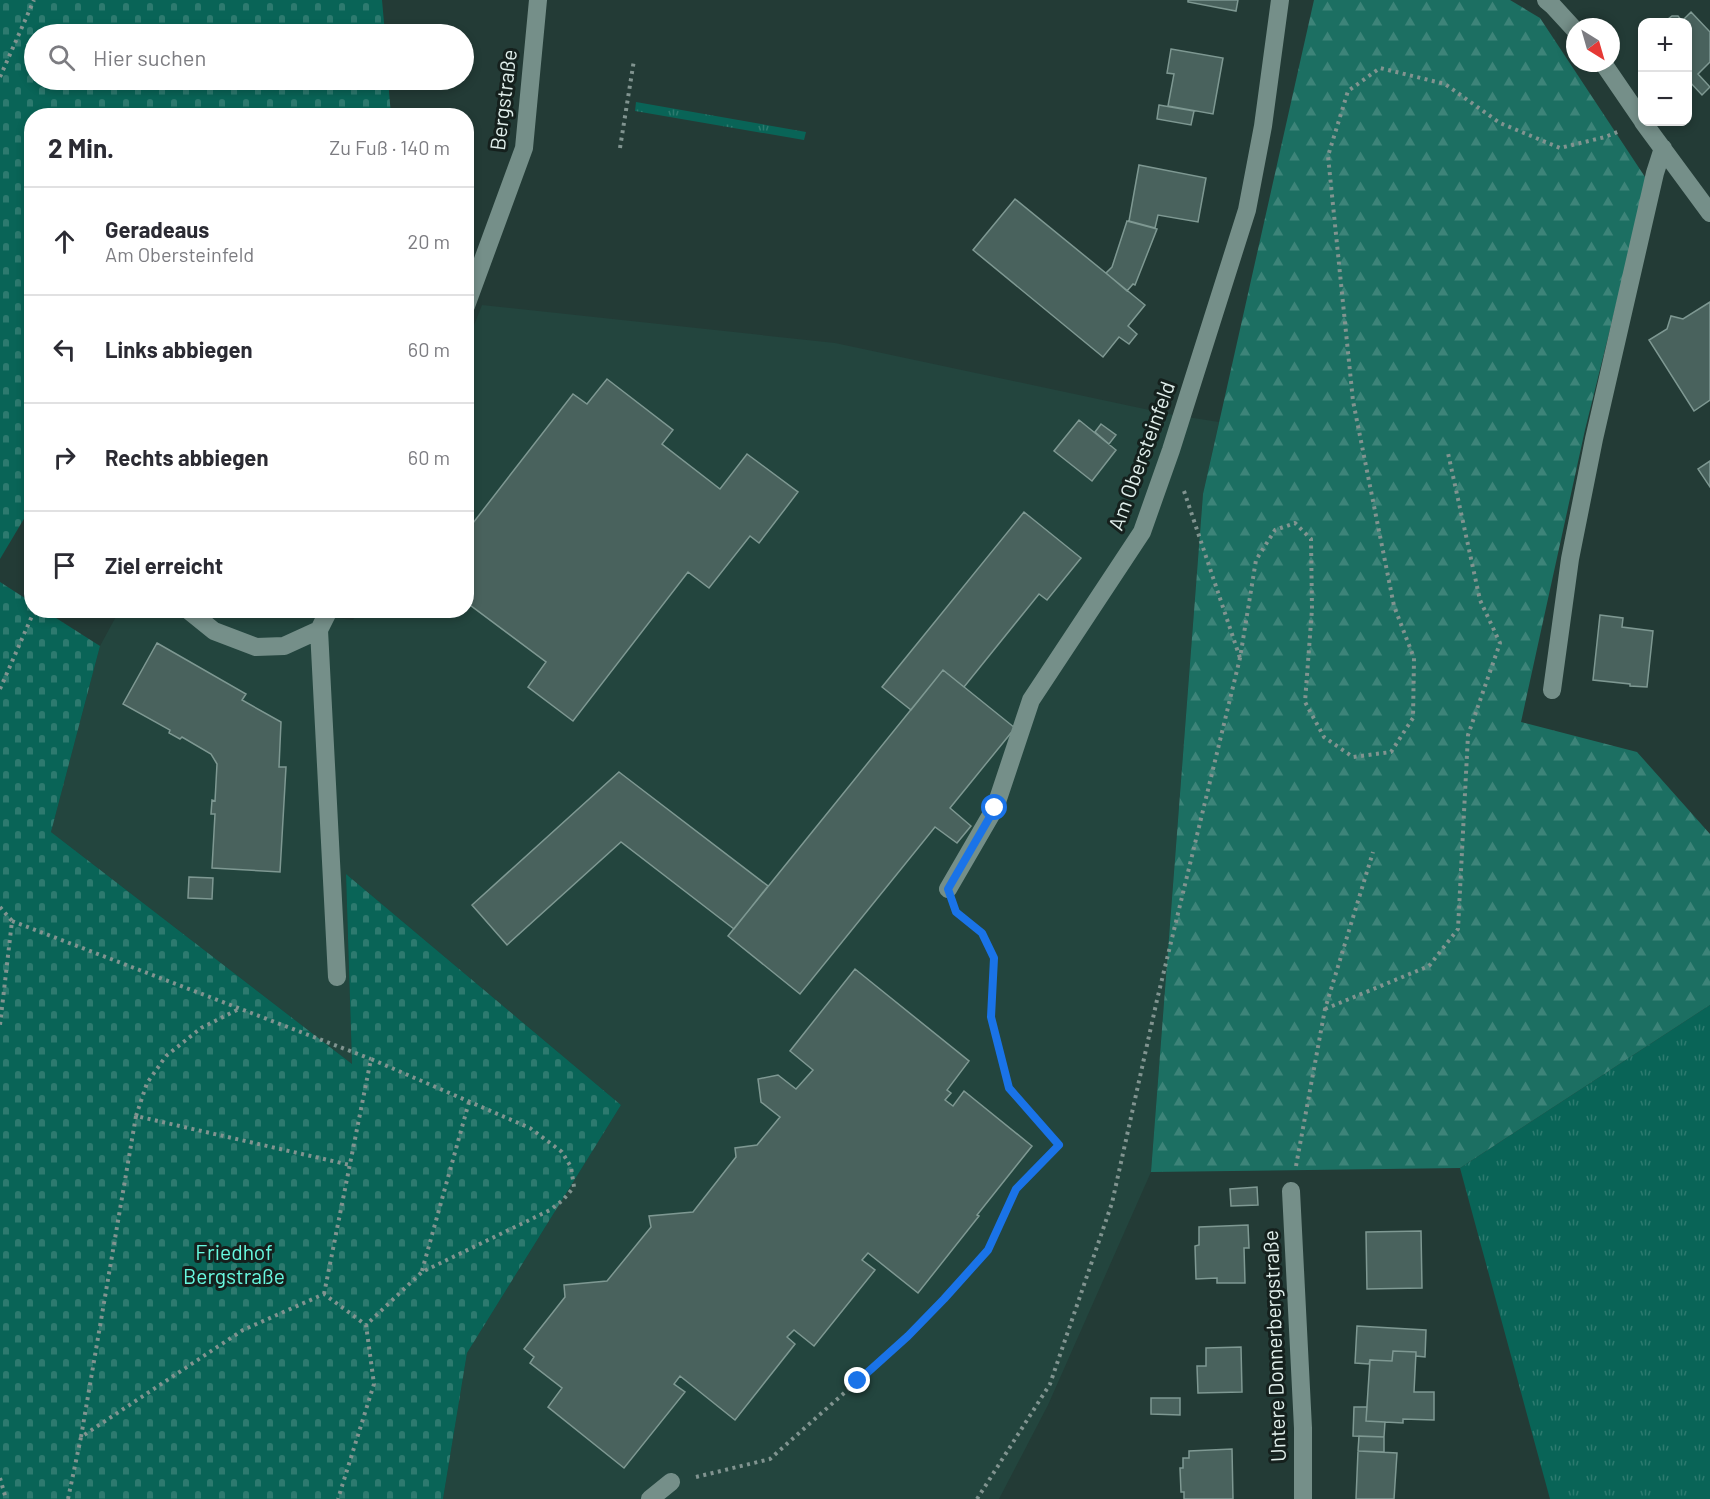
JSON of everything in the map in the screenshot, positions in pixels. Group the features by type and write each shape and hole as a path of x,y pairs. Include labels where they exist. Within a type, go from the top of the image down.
{"street":[{"name":"Bergstraße","path":"474,284 524,148 538,0"},
{"name":"Am Obersteinfeld","path":"948,889 995,808 1031,700 1142,532 1171,450 1247,210 1263,126 1280,0"},
{"path":"1546,0 1566,20"},
{"path":"1609,72 1638,114"},
{"path":"1647,126 1710,213"},
{"path":"1552,690 1570,559 1594,439 1655,173 1663,148"},
{"path":"198,618 214,631 256,647 284,645 319,630"},
{"path":"325,618 319,630 337,977"},
{"name":"Untere Donnerbergstraße","path":"1292,1191 1303,1428 1303,1499"},
{"path":"650,1499 670,1482"}],"path":[{"path":"0,77 34,0"},
{"path":"620,148 634,60"},
{"path":"976,1499 1050,1384 1112,1203 1157,1000 1240,658 1256,560 1275,530 1294,523 1311,539 1312,609 1305,702 1324,736 1353,757 1390,752 1413,718 1414,658 1394,606 1353,401 1328,156 1348,91 1380,68 1445,84 1500,123 1560,148 1605,137 1638,123"},
{"path":"1171,450 1240,658"},
{"path":"1325,1009 1429,966 1458,929 1468,735 1500,643 1480,600 1448,453"},
{"path":"0,689 31,618"},
{"path":"1292,1191 1325,1009 1373,852"},
{"path":"670,1482 770,1459 908,1336 944,1299 988,1250 1016,1189 1059,1145 1009,1088 991,1017 994,958 982,933 956,912 948,889"},
{"path":"0,908 12,921 371,1059 530,1128 562,1152 571,1167 574,1187 563,1200 550,1210 422,1272 366,1325"},
{"path":"0,1025 12,921"},
{"path":"68,1499 81,1437 136,1116 147,1083 166,1056 201,1028 240,1009"},
{"path":"324,1294 371,1059"},
{"path":"422,1272 469,1102"},
{"path":"136,1116 350,1165"},
{"path":"81,1437 243,1330 324,1294"},
{"path":"324,1294 366,1325 375,1384 338,1499"},
{"path":"0,1478 6,1499"}],"shaded area":[{"path":"482,305 835,343 1168,414 1219,422 1203,494 1151,1172 1048,1405 999,1499 443,1499 467,1353 621,1105 346,874 352,1064 51,832 100,646 115,618 336,618 353,620 354,618 474,618 474,325"}],"green space":[{"path":"0,0 382,0 384,24 24,24 24,90 389,90 390,108 24,108 24,519 0,559"},
{"path":"1314,0 1510,0 1540,18 1566,57 1566,72 1576,72 1647,180 1585,430 1521,722 1637,752 1710,834 1710,1005 1460,1168 1151,1172 1203,494"},
{"path":"636,102 806,132 804,140 635,111"},
{"name":"Friedhof Bergstraße","path":"0,582 24,597 24,618 56,618 100,646 51,832 352,1064 346,874 621,1105 467,1353 443,1499 0,1499"},
{"path":"1710,1005 1710,1499 1550,1499 1460,1168"}],"building":[{"path":"1188,0 1238,0 1236,11 1188,2"},
{"path":"1691,12 1710,32 1710,62 1698,74 1710,87 1702,95 1692,84 1692,18 1685,18"},
{"path":"1171,49 1223,58 1213,114 1168,106 1174,74 1167,73"},
{"path":"1159,105 1194,111 1191,125 1157,119"},
{"path":"1139,165 1206,178 1198,222 1158,215 1155,228 1129,221"},
{"path":"1015,199 1145,305 1128,326 1137,334 1129,344 1119,337 1103,357 973,250"},
{"path":"1127,221 1157,229 1135,285 1133,284 1127,291 1106,273 1112,267"},
{"path":"1710,302 1710,400 1694,411 1649,340 1667,329 1671,316 1683,319"},
{"path":"607,379 673,430 662,444 720,489 747,454 798,492 759,543 750,536 709,588 688,572 573,721 528,687 546,662 474,608 474,522 573,394 587,404"},
{"path":"1079,420 1116,450 1092,481 1054,451"},
{"path":"1101,424 1116,435 1109,444 1095,432"},
{"path":"1710,461 1710,487 1698,469"},
{"path":"1024,512 1081,558 1047,600 1039,594 964,687 943,670 911,710 882,687"},
{"path":"1600,615 1623,618 1622,627 1653,631 1647,687 1593,680"},
{"path":"157,643 246,694 242,700 281,722 279,767 286,767 280,872 212,868 215,814 211,814 212,800 215,801 217,764 211,754 182,737 180,739 169,733 170,730 123,704"},
{"path":"943,670 1015,728 950,808 971,826 957,843 935,827 800,994 728,936"},
{"path":"619,772 768,886 734,929 621,842 507,945 472,905"},
{"path":"189,877 213,878 212,899 188,898"},
{"path":"855,969 969,1061 947,1090 951,1093 945,1100 953,1106 964,1091 1032,1146 918,1293 868,1253 862,1260 875,1270 814,1346 794,1330 787,1337 795,1344 735,1420 680,1376 674,1384 685,1392 624,1468 548,1407 562,1388 530,1363 534,1357 524,1349 565,1297 564,1285 607,1281 651,1227 649,1216 693,1212 736,1157 735,1148 757,1145 780,1117 761,1102 758,1079 778,1075 796,1089 813,1070 790,1051"},
{"path":"1257,1187 1258,1205 1231,1206 1230,1189"},
{"path":"1248,1225 1249,1248 1244,1248 1245,1283 1217,1283 1217,1278 1196,1279 1195,1246 1199,1245 1199,1227"},
{"path":"1421,1231 1422,1288 1367,1289 1366,1232"},
{"path":"1357,1326 1426,1330 1425,1357 1416,1356 1416,1352 1393,1351 1392,1361 1370,1360 1369,1364 1355,1363"},
{"path":"1241,1347 1242,1392 1198,1393 1197,1366 1206,1366 1206,1348"},
{"path":"1393,1351 1416,1352 1414,1392 1434,1392 1434,1420 1403,1419 1403,1423 1366,1421 1370,1360 1392,1361"},
{"path":"1151,1398 1180,1398 1180,1415 1151,1414"},
{"path":"1354,1407 1367,1407 1366,1421 1385,1422 1384,1437 1353,1436"},
{"path":"1359,1436 1384,1437 1384,1452 1358,1451"},
{"path":"1232,1449 1233,1499 1184,1499 1184,1492 1181,1492 1180,1468 1183,1468 1183,1458 1189,1458 1189,1451"},
{"path":"1358,1451 1397,1453 1394,1499 1356,1499"}],"route":[{"path":"858,1381 908,1336 988,1250 1016,1189 1059,1145 1009,1088 991,1017 994,958 982,933 956,912 948,889 995,808"}]}
